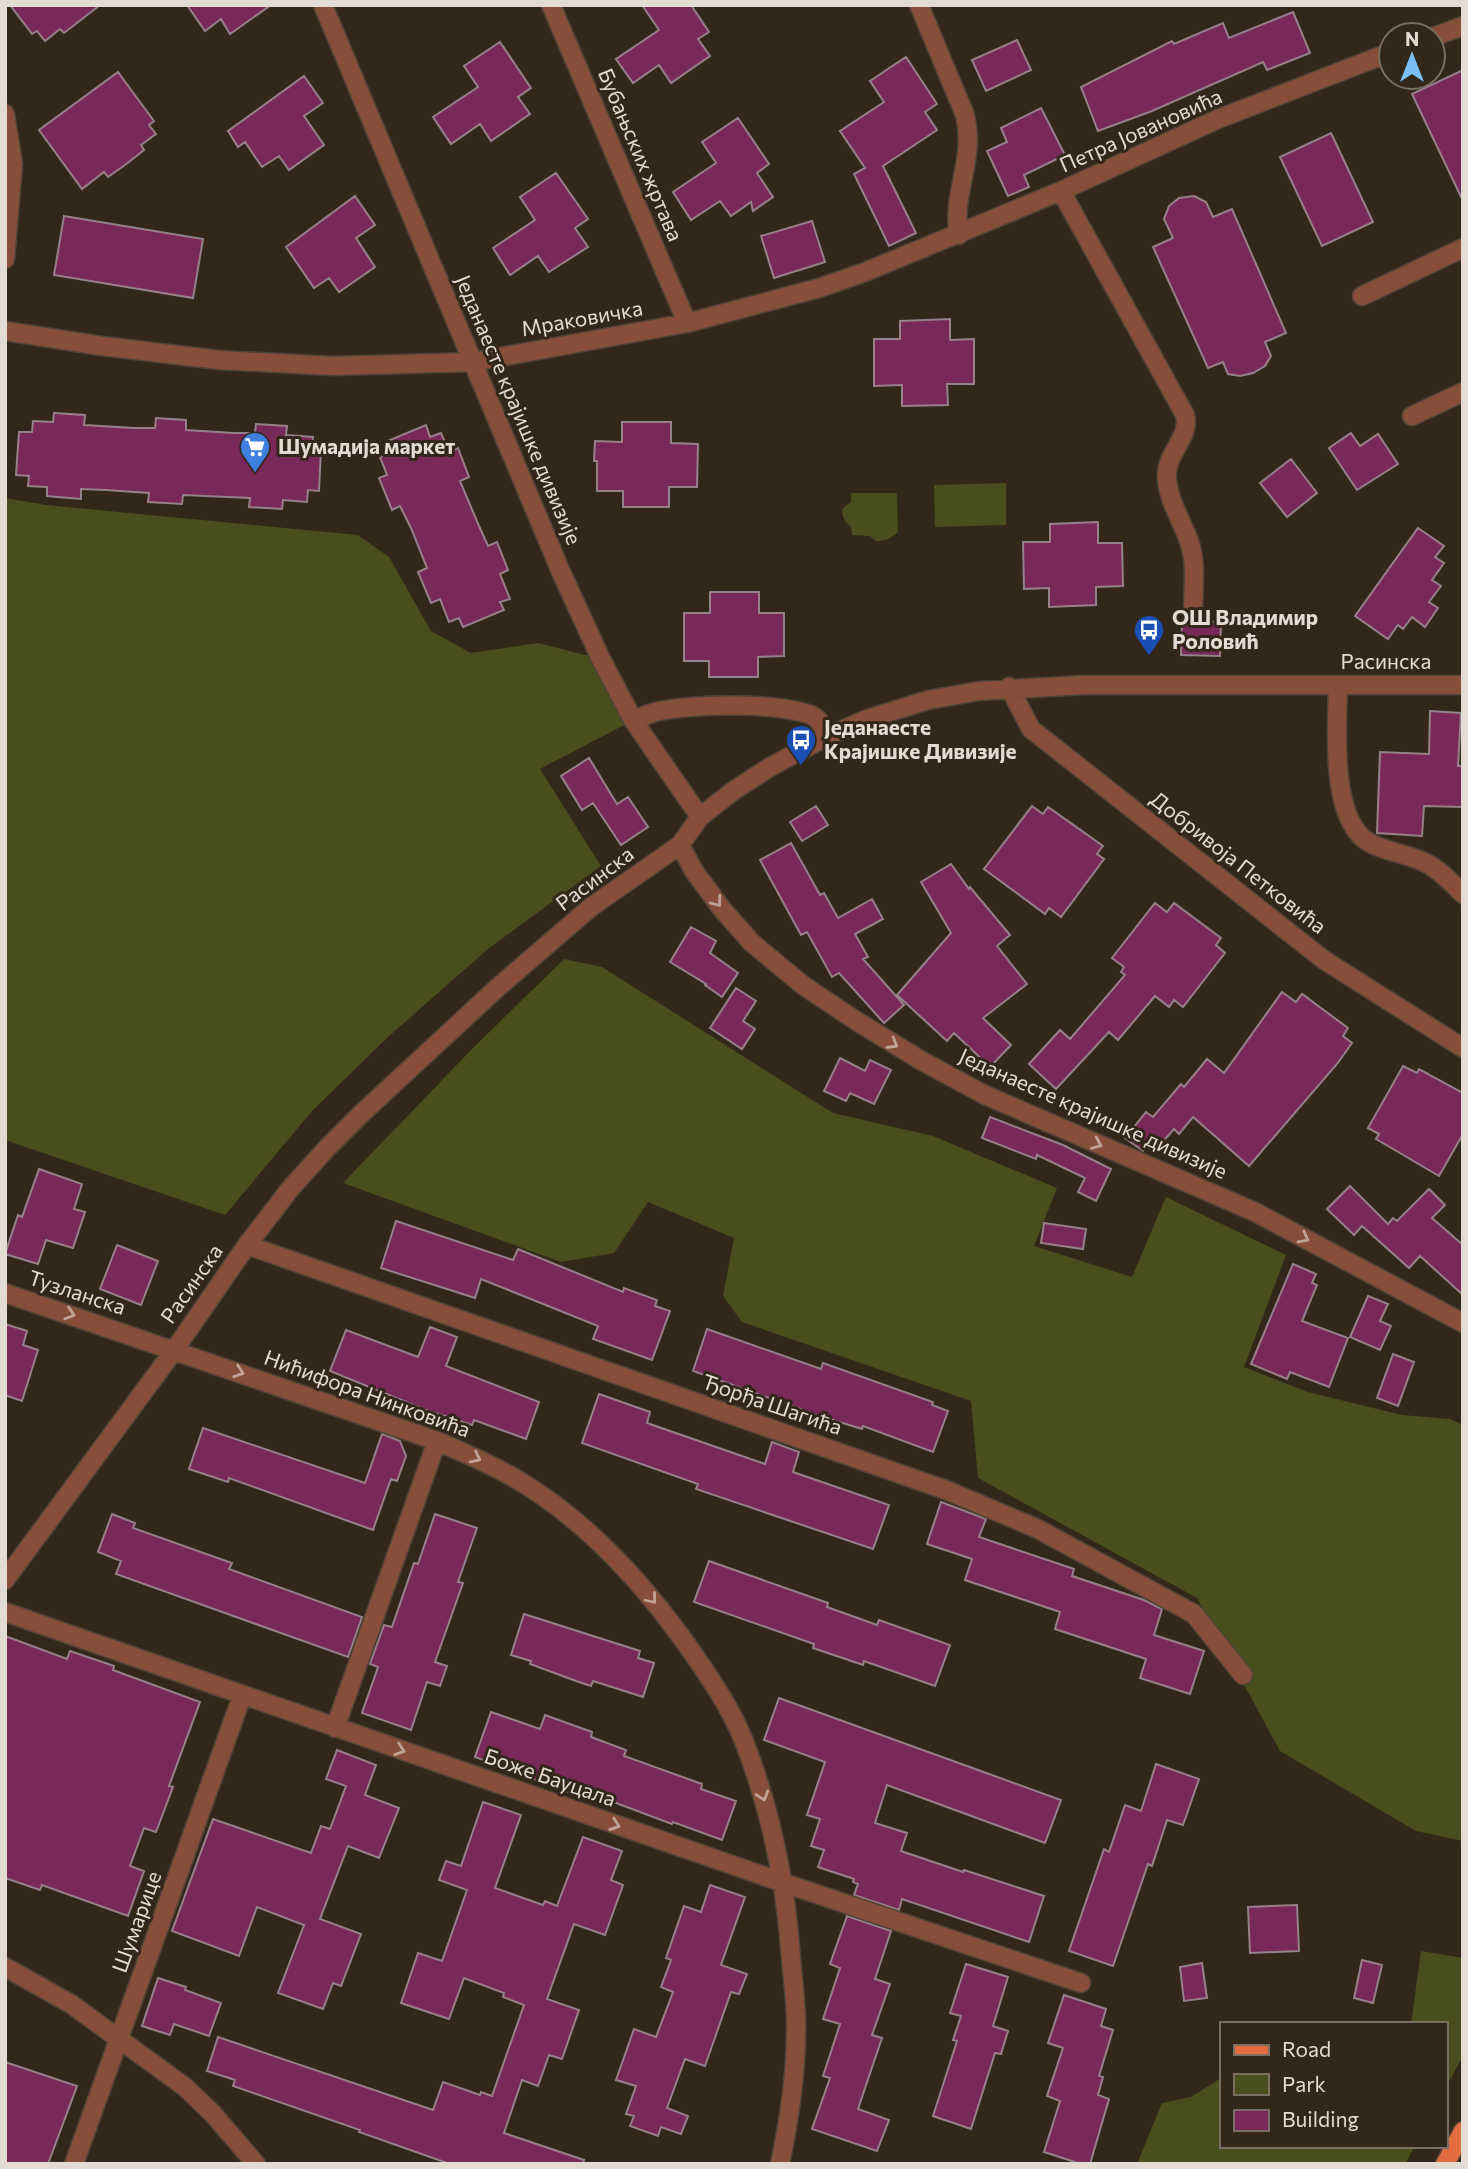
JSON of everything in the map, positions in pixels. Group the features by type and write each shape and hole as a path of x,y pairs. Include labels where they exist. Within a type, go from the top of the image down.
{"main road":[{"path":"1445,2164 1463,2131"}],"street":[{"name":"Једанаесте крајишке дивизије","path":"323,5 561,572 601,659 633,720 701,817"},
{"name":"Бубањских жртава","path":"551,5 687,323"},
{"path":"919,5 965,115 969,131 968,157 957,211 959,235"},
{"name":"Петра Јовановића","path":"1193,611 1193,557 1166,478 1167,465 1186,427 1182,408 1061,191 1218,120 1377,58"},
{"path":"5,114 12,164 5,259"},
{"name":"Мраковичка","path":"5,331 90,345 219,360 333,366 473,362 687,323 819,288 959,235 1061,191"},
{"path":"1362,296 1463,248"},
{"path":"1412,416 1463,393"},
{"name":"Расинска","path":"5,1580 290,1189 370,1105 496,989 591,907 680,845 701,817 733,791 770,767 829,735 867,719 928,700 1009,687 1139,684 1463,685"},
{"path":"1338,685 1339,775 1343,801 1351,823 1368,842 1428,864 1463,894"},
{"name":"Добривоја Петковића","path":"1009,687 1031,729 1324,960 1463,1048"},
{"path":"633,720 656,712 685,708 777,709 812,716 829,735"},
{"name":"Једанаесте крајишке дивизије","path":"680,845 694,871 752,943 804,986 858,1022 985,1095 1255,1212 1463,1323"},
{"name":"Ђорђа Шагића","path":"247,1245 946,1490 1038,1529 1194,1614 1243,1675"},
{"name":"Тузланска","path":"5,1293 175,1349"},
{"name":"Нићифора Нинковића","path":"175,1349 438,1441 520,1481 569,1516 627,1570 659,1607 707,1674 736,1723 770,1817 784,1884 796,2032 792,2094 780,2164"},
{"path":"335,1728 438,1441"},
{"name":"Боже Бауцала","path":"5,1612 784,1884 1081,1983"},
{"name":"Шумарице","path":"74,2164 242,1696"},
{"path":"5,1967 71,2004 185,2087 256,2164"}],"green space":[{"path":"1006,483 1006,525 935,527 934,485"},
{"path":"851,493 897,493 898,532 879,541 870,536 852,535 851,527 843,514 843,508 851,502"},
{"path":"5,498 46,505 358,535 389,557 431,631 471,653 538,643 601,659 626,724 540,769 601,866 488,949 388,1037 312,1111 225,1215 5,1140"},
{"path":"564,959 602,967 833,1113 933,1136 1057,1188 1034,1246 1132,1277 1166,1197 1286,1255 1244,1367 1308,1392 1402,1415 1450,1419 1463,1425 1463,1841 1416,1831 1280,1751 1197,1598 978,1478 971,1401 742,1322 723,1296 734,1238 648,1202 614,1253 561,1262 343,1183 473,1048"},
{"path":"1421,1951 1463,1958 1463,2056 1447,2085 1447,2022 1411,2022"},
{"path":"1220,2079 1220,2148 1414,2148 1405,2164 1137,2164 1162,2103 1191,2097"}],"building":[{"path":"10,5 100,5 64,33 60,29 45,41 37,31 32,34"},
{"path":"187,5 271,5 230,34 221,19 205,31"},
{"path":"642,5 691,5 709,32 698,39 710,56 671,83 659,65 633,83 616,59 659,30"},
{"path":"1293,12 1310,53 1267,70 1263,62 1152,111 1098,131 1081,87 1172,41 1174,44 1223,23 1229,38"},
{"path":"1017,40 1031,70 986,91 972,60"},
{"path":"500,42 531,88 518,97 530,114 491,141 480,124 451,144 433,117 478,87 464,66"},
{"path":"906,57 937,104 925,112 937,130 883,166 916,233 889,246 854,174 865,168 840,131 884,102 870,81"},
{"path":"1463,70 1463,201 1412,94 1418,91 1447,91 1447,78"},
{"path":"118,72 154,121 149,125 156,134 141,145 144,150 125,165 108,177 104,172 82,189 39,130"},
{"path":"304,76 323,103 304,116 324,145 289,170 279,156 262,167 245,142 238,147 228,131"},
{"path":"1041,108 1065,155 1024,175 1029,187 1008,196 987,151 1007,142 1001,128"},
{"path":"738,118 769,164 757,173 773,197 753,211 751,202 731,216 720,201 691,220 673,192 716,163 702,142"},
{"path":"1331,133 1373,222 1322,246 1280,157"},
{"path":"556,173 588,219 575,228 588,247 549,272 538,256 510,275 493,248 535,220 520,197"},
{"path":"355,196 375,225 356,238 375,267 339,292 329,278 314,288 286,247"},
{"path":"1194,196 1206,202 1213,217 1232,209 1286,333 1265,342 1271,356 1265,366 1253,373 1240,376 1228,374 1223,362 1208,368 1153,247 1173,238 1164,219 1169,206 1179,198"},
{"path":"64,216 203,239 193,298 54,275"},
{"path":"812,221 825,262 774,278 761,236"},
{"path":"950,319 950,340 974,339 974,384 947,384 948,405 902,406 902,385 874,386 874,339 900,339 900,321"},
{"path":"54,413 85,415 84,425 134,428 155,428 156,418 186,420 186,430 234,433 255,433 256,424 287,426 286,435 313,437 312,447 321,448 319,491 308,490 307,502 283,500 282,509 249,507 250,498 183,495 182,504 148,502 149,493 106,490 81,489 81,499 47,496 47,487 28,486 29,476 16,475 19,432 32,432 33,421 53,422"},
{"path":"622,422 671,422 671,443 698,444 697,487 669,487 669,507 623,507 623,491 597,491 595,441 622,442"},
{"path":"426,425 430,437 441,433 449,452 458,448 469,477 460,481 488,546 497,542 508,570 500,574 510,599 500,602 504,610 463,627 459,618 449,622 440,599 431,603 418,572 427,568 411,528 400,506 392,510 379,478 387,475 380,457 389,453 385,442"},
{"path":"1351,433 1360,446 1378,434 1398,464 1357,490 1329,448"},
{"path":"1291,459 1317,493 1287,517 1260,483"},
{"path":"1098,522 1098,543 1122,543 1123,586 1096,587 1096,605 1049,607 1049,588 1024,589 1023,542 1050,542 1050,524"},
{"path":"1418,528 1444,546 1435,557 1444,563 1432,580 1441,586 1429,602 1438,608 1425,627 1412,617 1403,629 1398,625 1388,639 1355,616"},
{"path":"710,592 759,592 759,613 784,613 784,656 758,657 758,677 709,677 709,661 684,661 684,613 710,613"},
{"path":"1182,621 1221,622 1220,656 1181,655"},
{"path":"1430,711 1461,713 1458,766 1463,766 1463,807 1424,806 1422,836 1377,833 1380,752 1429,754"},
{"path":"589,758 617,804 628,797 648,827 621,845 593,803 582,810 561,776"},
{"path":"816,806 828,825 802,841 790,822"},
{"path":"1032,806 1043,814 1048,807 1103,846 1097,854 1104,859 1061,917 1049,908 1045,914 984,869"},
{"path":"791,843 820,895 824,893 838,918 872,899 883,919 855,934 868,957 863,959 904,1005 884,1023 839,973 832,977 807,932 801,935 760,860"},
{"path":"951,864 969,889 970,887 1010,935 997,946 1027,984 983,1018 1011,1045 990,1067 954,1033 947,1041 897,995 951,933 921,882"},
{"path":"1155,903 1167,912 1174,903 1221,938 1216,945 1225,953 1183,1007 1174,1000 1169,1007 1155,996 1118,1040 1109,1032 1056,1089 1029,1064 1060,1030 1070,1039 1125,975 1121,972 1124,967 1112,958"},
{"path":"691,927 716,941 710,953 738,973 722,997 670,962"},
{"path":"736,988 756,1001 743,1021 755,1029 742,1049 710,1028"},
{"path":"1282,992 1296,1002 1302,994 1348,1028 1343,1036 1352,1043 1249,1166 1193,1117 1179,1134 1174,1129 1160,1145 1153,1139 1143,1151 1125,1138 1146,1112 1153,1117 1181,1084 1184,1087 1207,1059 1224,1073"},
{"path":"840,1058 865,1071 870,1060 891,1070 874,1104 850,1093 846,1101 824,1091"},
{"path":"1403,1066 1417,1073 1419,1069 1463,1093 1463,1134 1439,1176 1376,1139 1379,1134 1368,1128"},
{"path":"990,1117 1063,1145 1111,1169 1096,1201 1078,1192 1085,1178 1037,1155 1036,1159 982,1138"},
{"path":"39,1169 82,1184 74,1209 85,1212 73,1248 46,1240 38,1264 5,1254 18,1215 22,1217"},
{"path":"1350,1186 1388,1224 1393,1218 1397,1221 1429,1189 1445,1205 1432,1218 1463,1245 1463,1295 1420,1256 1409,1268 1362,1226 1354,1235 1327,1209"},
{"path":"396,1221 513,1260 518,1249 623,1292 624,1288 657,1300 655,1306 670,1311 652,1360 593,1339 598,1326 481,1279 475,1298 381,1268"},
{"path":"1044,1223 1086,1229 1083,1249 1041,1243"},
{"path":"117,1245 158,1261 141,1305 100,1289"},
{"path":"1293,1264 1316,1274 1312,1283 1317,1285 1302,1321 1348,1338 1329,1387 1290,1372 1287,1379 1251,1364"},
{"path":"1368,1296 1388,1304 1380,1321 1391,1326 1380,1350 1350,1337"},
{"path":"5,1324 27,1331 23,1345 38,1350 22,1401 5,1395"},
{"path":"430,1327 457,1337 446,1366 539,1402 526,1439 474,1420 472,1425 426,1410 330,1371 346,1330 418,1357"},
{"path":"707,1329 821,1369 823,1363 933,1402 932,1405 948,1411 933,1452 863,1426 862,1429 820,1416 693,1371"},
{"path":"1393,1354 1414,1362 1398,1406 1377,1398"},
{"path":"599,1394 650,1412 647,1423 765,1464 772,1442 799,1452 793,1472 889,1505 873,1549 696,1489 698,1484 582,1443"},
{"path":"203,1428 365,1483 382,1434 400,1441 406,1456 397,1481 391,1479 373,1530 229,1478 228,1482 189,1469"},
{"path":"941,1502 986,1519 979,1537 1074,1569 1072,1576 1144,1600 1162,1609 1154,1635 1204,1651 1190,1694 1140,1678 1146,1659 1055,1629 1060,1612 965,1580 972,1559 927,1544"},
{"path":"112,1514 135,1523 133,1528 232,1563 229,1569 362,1617 348,1657 116,1574 121,1561 98,1552"},
{"path":"435,1514 477,1528 458,1582 463,1583 435,1662 447,1666 440,1686 427,1682 411,1730 362,1713 378,1667 370,1664 384,1625 392,1627 414,1563 418,1564"},
{"path":"709,1561 828,1603 827,1607 877,1625 879,1620 950,1645 935,1686 864,1661 863,1665 813,1648 814,1644 694,1602"},
{"path":"524,1614 640,1651 638,1658 654,1663 643,1697 593,1681 591,1686 511,1655"},
{"path":"5,1636 67,1659 70,1651 114,1666 113,1670 200,1702 169,1786 173,1787 156,1832 144,1828 130,1866 144,1871 128,1916 42,1885 40,1890 5,1878"},
{"path":"779,1698 1061,1800 1045,1843 887,1785 875,1823 907,1833 901,1851 1044,1896 1029,1942 902,1899 899,1910 854,1895 858,1884 853,1882 854,1879 818,1867 824,1850 811,1846 820,1819 807,1815 825,1762 764,1740"},
{"path":"491,1712 540,1729 545,1715 592,1732 591,1737 626,1750 624,1756 702,1784 701,1789 736,1801 722,1840 576,1788 573,1794 475,1757"},
{"path":"337,1750 376,1765 365,1795 399,1808 379,1858 348,1846 320,1919 361,1934 341,1986 333,1983 323,2009 278,1993 304,1925 257,1907 239,1956 172,1931 213,1819 311,1853 321,1826 330,1829 346,1786 326,1779"},
{"path":"1156,1764 1199,1779 1183,1825 1167,1820 1152,1866 1148,1864 1113,1966 1069,1951 1104,1849 1109,1852 1125,1805 1141,1811"},
{"path":"483,1802 521,1815 495,1888 543,1905 545,1901 557,1906 583,1837 622,1851 611,1880 623,1885 605,1935 574,1924 547,1999 579,2010 562,2059 549,2055 538,2086 522,2080 504,2133 584,2160 583,2164 450,2164 233,2086 235,2080 207,2071 218,2037 433,2110 443,2082 480,2095 481,2092 492,2096 524,2005 503,1997 504,1993 464,1978 449,2019 401,2003 418,1953 442,1961 467,1890 439,1880 446,1861 461,1866"},
{"path":"710,1885 745,1897 721,1965 747,1974 739,1994 731,1992 705,2066 685,2059 667,2108 688,2116 681,2134 661,2127 658,2136 630,2126 634,2116 626,2114 636,2086 616,2080 634,2029 656,2037 673,1992 661,1987 671,1960 666,1958 684,1906 701,1912"},
{"path":"1297,1905 1299,1951 1250,1953 1248,1907"},
{"path":"847,1916 891,1931 875,1979 890,1984 872,2035 882,2038 858,2109 889,2120 877,2151 812,2129 830,2078 823,2076 840,2024 823,2019 840,1968 830,1964"},
{"path":"1362,1960 1382,1965 1373,2003 1354,1998"},
{"path":"1202,1963 1207,1998 1184,2001 1180,1967"},
{"path":"966,1964 1008,1977 993,2026 1008,2031 1001,2054 995,2053 971,2129 933,2116 957,2041 953,2040 961,2016 950,2013"},
{"path":"158,1978 221,2003 209,2036 174,2024 170,2035 142,2026"},
{"path":"1064,1995 1106,2009 1101,2026 1113,2030 1099,2076 1103,2077 1098,2095 1109,2099 1090,2164 1081,2164 1044,2152 1060,2101 1047,2096 1063,2048 1048,2043"},
{"path":"5,2062 77,2086 48,2164 5,2164"}],"place":[{"name":"Шумадија маркет","path":"255,474"},
{"name":"ОШ Владимир Роловић","path":"1149,657"},
{"name":"Једанаесте Крајишке Дивизије","path":"801,767"}]}
